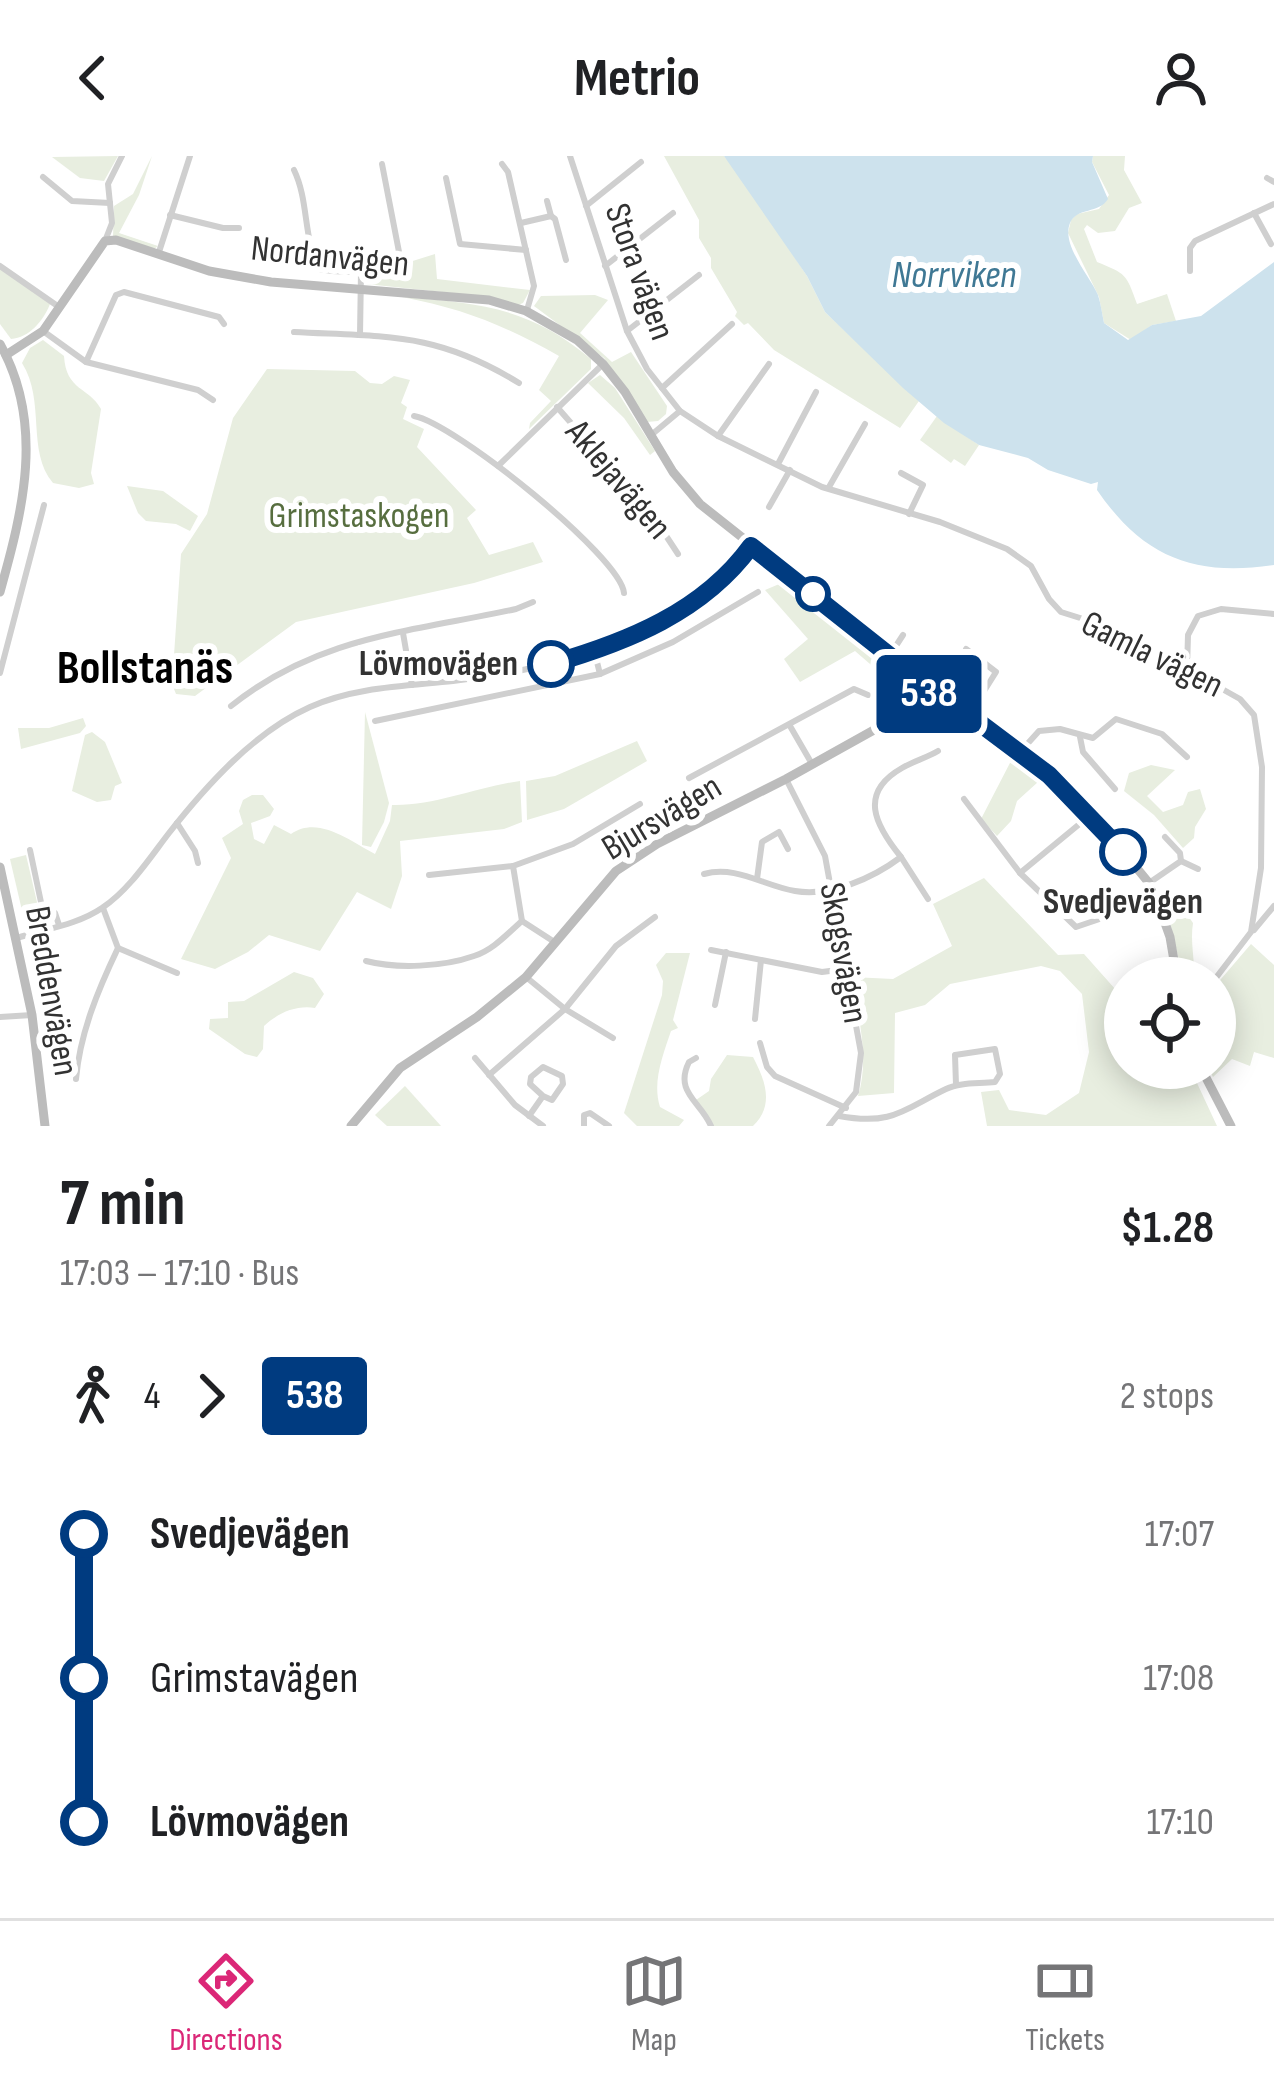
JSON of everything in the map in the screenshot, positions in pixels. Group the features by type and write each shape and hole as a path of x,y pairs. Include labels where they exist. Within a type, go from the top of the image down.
{"street":[{"path":"0,592 23,501 28,446 25,415 3,350 43,331 105,241 112,224 110,176 122,156"},
{"path":"158,255 190,156"},
{"name":"Stora vägen","path":"570,156 626,332 680,411"},
{"path":"586,206 641,162"},
{"path":"294,170 319,269 361,271 396,263 400,257 382,164"},
{"path":"502,164 534,286 526,311"},
{"path":"43,177 72,201 110,203"},
{"path":"446,178 460,244 526,250"},
{"path":"547,201 566,260"},
{"path":"1190,271 1190,248 1195,241 1274,204"},
{"path":"605,266 674,213"},
{"path":"1254,213 1270,244"},
{"path":"170,215 238,228"},
{"path":"521,224 550,216"},
{"name":"Nordanvägen","path":"105,241 209,271 271,282 452,295 526,311 577,340 604,364 650,436"},
{"path":"0,266 58,307"},
{"path":"361,271 361,335"},
{"path":"626,332 699,275"},
{"path":"86,362 112,304 124,292 219,317 224,324"},
{"path":"662,388 732,324"},
{"path":"43,331 86,362 198,390 213,400"},
{"path":"294,332 417,339 452,347 520,382"},
{"path":"498,466 604,364"},
{"path":"718,436 769,364"},
{"path":"778,464 816,392"},
{"name":"Aklejavägen","path":"557,407 655,519 678,554"},
{"path":"680,411 650,436 686,489 890,656 925,692 969,715 1049,775 1149,883 1173,957"},
{"name":"Gamla vägen","path":"680,411 718,436 829,488 982,536 1031,566 1061,612 1115,629 1240,700 1254,715 1263,817 1251,932 1232,957"},
{"path":"414,416 447,428 498,466 609,563 623,581 624,593"},
{"path":"829,488 865,424"},
{"path":"769,507 790,470"},
{"path":"901,473 922,485 909,514"},
{"path":"0,669 44,505"},
{"path":"17,938 103,908 211,783 283,722 310,706 346,694 516,673 594,650 678,614 704,595 751,546"},
{"path":"375,721 600,674 673,642 758,592"},
{"path":"231,706 294,663 338,646 533,602"},
{"path":"1187,668 1189,635 1198,616 1221,609 1274,614"},
{"path":"403,633 412,686"},
{"path":"890,656 903,635"},
{"path":"966,649 996,672 969,715"},
{"path":"594,650 600,674"},
{"path":"689,778 854,688 868,694"},
{"name":"Bjursvägen","path":"351,1126 400,1068 477,1017 526,977 616,871 657,844 908,711 925,692"},
{"path":"1020,752 1039,731 1060,729 1093,738 1109,723 1125,721 1162,734 1187,757"},
{"path":"789,725 812,764"},
{"path":"1080,737 1083,752 1114,789"},
{"path":"928,899 884,836 875,816 875,797 880,783 938,751"},
{"name":"Skogsvägen","path":"786,779 825,856 861,1053 861,1077 846,1108 829,1126"},
{"path":"964,799 1020,873 1076,927 1132,908"},
{"path":"429,875 513,866 573,844 640,804"},
{"path":"1020,873 1088,817"},
{"path":"177,823 196,851 198,863"},
{"path":"757,879 762,842 791,826"},
{"path":"779,832 788,849"},
{"path":"1165,837 1181,861"},
{"path":"30,850 42,907 55,913 59,927"},
{"path":"704,874 715,871 794,891 832,888 862,881 901,857"},
{"path":"1149,883 1181,861"},
{"path":"1181,861 1198,869"},
{"path":"513,866 522,921 556,943"},
{"name":"Breddenvägen","path":"0,867 32,1015 46,1126"},
{"path":"1251,932 1274,906"},
{"path":"76,1079 91,1012 118,948 103,908"},
{"path":"489,1075 565,1009 616,946 655,917"},
{"path":"366,961 393,966 474,956 522,921"},
{"path":"118,948 177,973"},
{"path":"711,950 822,972 845,969"},
{"path":"715,1005 726,952"},
{"path":"754,1019 761,960"},
{"path":"526,977 565,1009 613,1037"},
{"path":"0,1017 32,1015"},
{"path":"760,1043 775,1076 846,1108"},
{"path":"839,1116 894,1125 956,1085 994,1082 1000,1074 995,1049 955,1055 956,1085"},
{"path":"475,1058 543,1126"},
{"path":"696,1058 689,1062 682,1082 711,1126"},
{"path":"543,1067 551,1068 562,1076 563,1084 552,1100 543,1096 530,1084 531,1077 543,1067"},
{"path":"1212,1089 1231,1126"},
{"path":"529,1116 543,1096"},
{"path":"584,1126 584,1115 590,1113 609,1126"}],"green space":[{"path":"118,156 104,181 80,178 52,157"},
{"path":"152,156 119,233 158,246 154,249 113,237 114,206 133,194"},
{"path":"664,156 724,156 735,167 807,276 825,312 919,401 900,428 774,350 735,316 699,238 699,220"},
{"path":"1093,156 1125,156 1124,170 1142,203 1129,208 1115,231 1098,233 1087,225 1084,229 1097,262 1124,276 1137,304 1167,294 1176,321 1152,325 1131,340 1104,323 1099,297 1068,233 1077,214 1099,209 1109,195"},
{"path":"435,254 437,279 530,290 518,305 490,297 366,284 368,275"},
{"path":"0,268 50,304 35,327 18,338 11,339 0,324"},
{"path":"595,295 608,300 580,333 612,362 631,352 667,406 658,421 647,422 604,358 534,306 541,296"},
{"path":"402,297 479,306 524,318 591,359 591,369 529,429 551,401 539,390 559,356 483,319"},
{"path":"43,340 64,356 73,382 101,409 91,473 94,484 79,488 53,483 40,456 33,393 22,363 30,348"},
{"name":"Grimstaskogen","path":"267,369 355,371 370,383 382,384 394,376 410,380 401,403 407,407 403,419 424,429 417,447 476,510 467,518 489,555 533,542 543,562 474,583 296,622 195,696 176,694 172,684 181,554 207,514 233,418"},
{"path":"600,375 615,388 655,451 650,455 624,418 588,383"},
{"path":"937,416 979,445 965,466 954,459 951,463 920,440"},
{"path":"127,486 163,491 198,516 190,531 176,524 146,521"},
{"path":"784,582 839,617 890,659 914,694 911,702 896,706 877,670 855,651 800,682 784,659 808,639 765,590"},
{"path":"365,712 389,803 371,847 362,845"},
{"path":"83,718 86,726 80,733 21,749 18,728 49,728"},
{"path":"92,732 105,742 122,783 115,786 111,800 97,802 72,791 85,735"},
{"path":"637,741 647,761 564,809 527,820 526,781 555,776"},
{"path":"1012,759 1038,782 1017,801 1011,821 997,836 981,819"},
{"path":"1151,765 1175,770 1147,796 1163,812 1183,805 1188,792 1200,789 1206,809 1194,838 1183,848 1124,791 1129,773"},
{"path":"520,781 522,822 504,829 400,841 402,876 391,909 357,892 320,951 269,935 215,969 181,959 231,858 222,838 243,824 239,811 243,800 252,795 263,795 274,809 270,816 251,823 254,839 264,844 274,825 291,834 312,827 334,832 375,854 392,805 424,803"},
{"path":"26,855 40,915 24,919 10,859"},
{"path":"984,878 1058,955 1084,954 1104,976 1104,1089 1200,1089 1217,1126 987,1126 981,1092 999,1090 1009,1110 1046,1115 1079,1093 1089,1052 1082,994 1060,971 1041,966 950,984 925,1005 895,1013 894,1093 858,1096 863,1052 852,977 893,979 952,946 933,904"},
{"path":"1177,900 1193,923 1193,957 1178,957 1166,906"},
{"path":"1251,944 1274,965 1274,1058 1254,1052 1250,1066 1236,1061 1236,962"},
{"path":"666,953 690,953 673,1020 678,1028 671,1031 657,1088 660,1107 684,1120 679,1126 637,1126 624,1113 662,995 663,981 656,965"},
{"path":"294,972 313,978 324,994 315,1008 288,1011 264,1026 263,1049 257,1057 209,1029 210,1019 228,1018 228,1002 244,1001"},
{"path":"727,1055 753,1057 761,1075 766,1101 753,1126 713,1126 696,1100 709,1091"},
{"path":"405,1086 441,1126 387,1126 375,1115"}],"water":[{"name":"Norrviken","path":"724,156 1093,156 1108,199 1073,218 1069,241 1098,295 1104,323 1128,340 1152,325 1201,316 1274,262 1274,565 1219,568 1173,557 1133,532 1097,490 1098,482 1091,484 1028,458 979,445 944,423 825,312 807,276"}],"bus line":[{"name":"538","path":"551,664 643,632 678,614 704,595 751,546 890,656 919,688 969,715 1049,775 1123,852"}],"place":[{"name":"Lövmovägen","path":"551,664"},
{"name":"Svedjevägen","path":"1123,852"}],"district":[{"name":"Bollstanäs","path":"145,668"}]}
